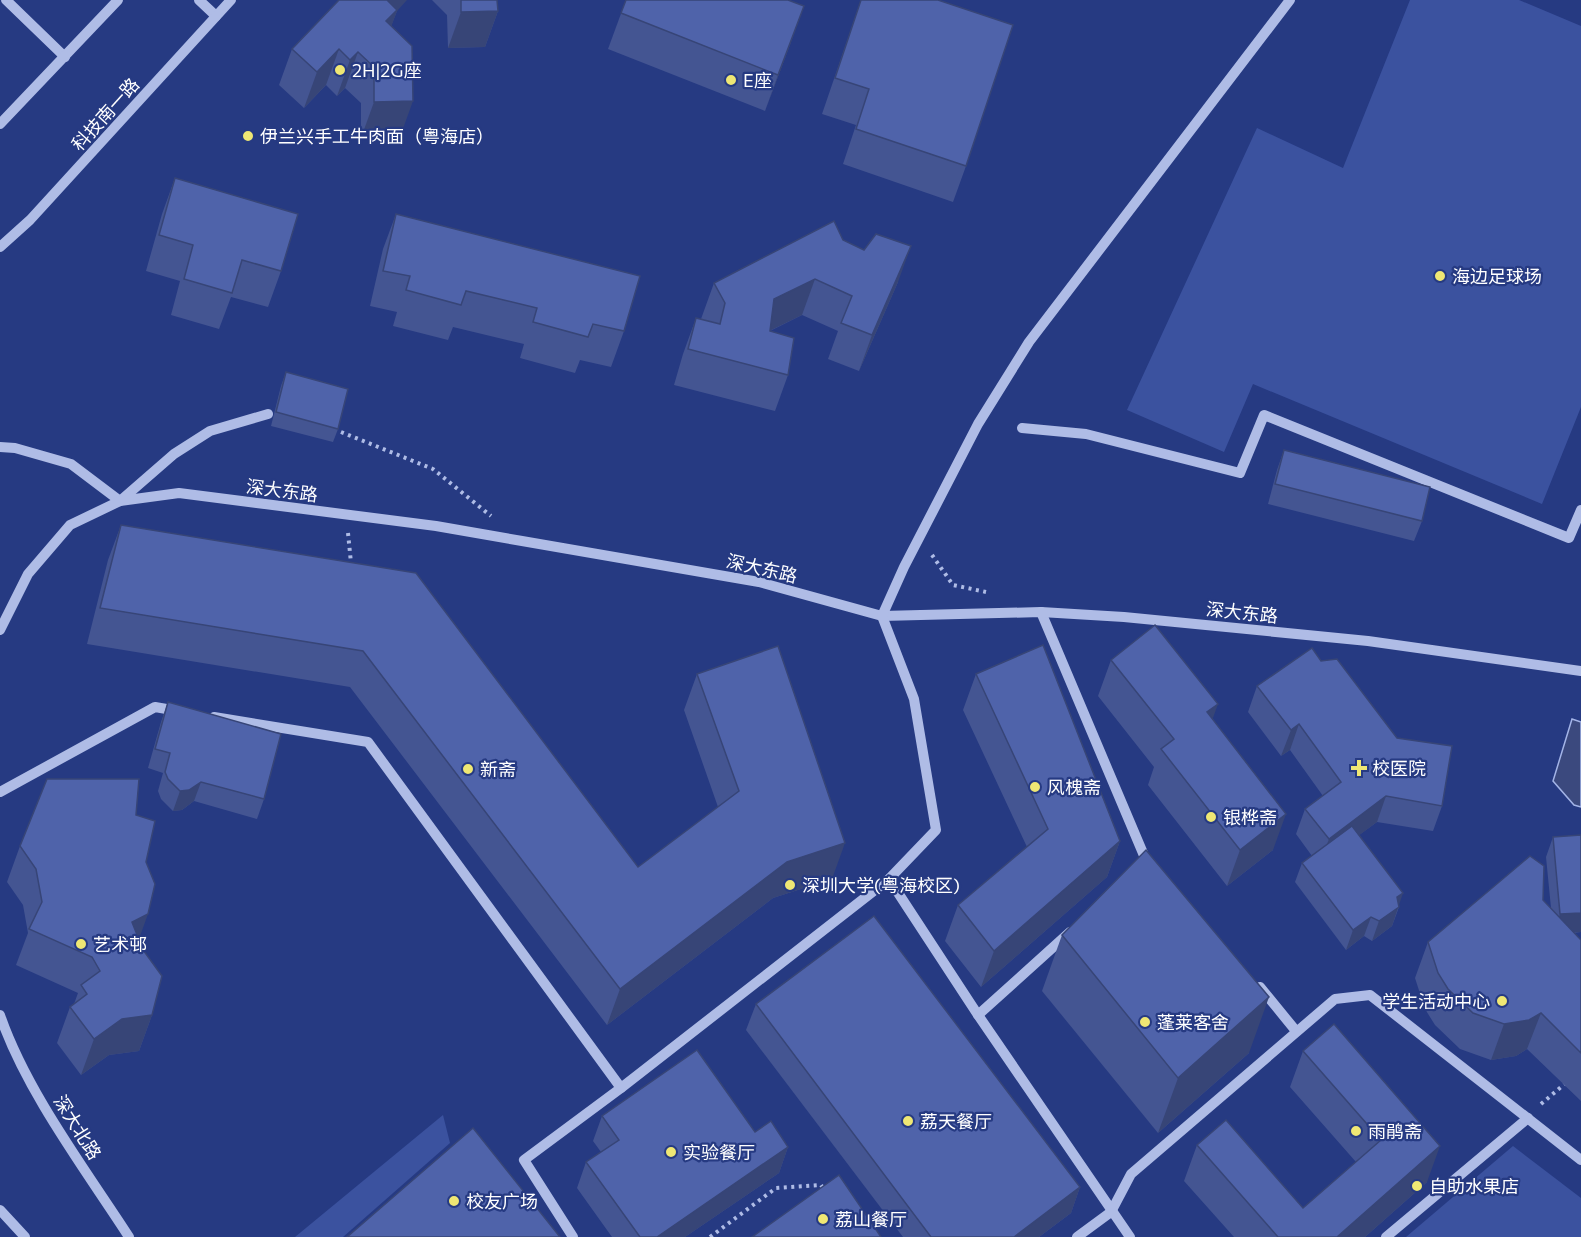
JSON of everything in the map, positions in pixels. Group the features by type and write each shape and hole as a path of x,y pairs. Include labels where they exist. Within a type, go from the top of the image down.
{"street":[{"path":"6,0 65,57"},
{"path":"0,124 118,0"},
{"path":"199,0 216,16"},
{"name":"科技南一路","path":"0,247 30,220 231,0"},
{"path":"573,1237 524,1160 621,1088 889,879 936,830 914,699 882,616 904,567 978,424 1029,342 1290,0"},
{"path":"0,447 15,448 71,464 120,501 174,453 210,431 268,414"},
{"path":"1022,428 1086,434 1240,473 1264,415 1569,538 1581,510"},
{"name":"深大东路","path":"0,630 28,574 70,525 120,501 179,493 436,526 759,582 882,616 1041,612 1368,641 1581,671"},
{"path":"1041,612 1146,863 1155,871"},
{"path":"0,792 155,707 190,713"},
{"path":"202,715 368,742 621,1088"},
{"path":"1137,871 1146,863"},
{"path":"889,879 1110,1212 1130,1237"},
{"path":"978,1015 1075,927"},
{"path":"1251,976 1296,1031"},
{"path":"1077,1237 1110,1212 1131,1174 1335,999 1370,995 1581,1160"},
{"path":"0,1015 3,1033"},
{"name":"深大北路","path":"3,1033 48,1112 129,1237"},
{"path":"1386,1237 1528,1118"},
{"path":"0,1209 25,1237"}],"path":[{"path":"341,432 433,469 522,541"},
{"path":"346,514 351,562"},
{"path":"953,585 988,592"},
{"path":"1528,1118 1573,1077"},
{"path":"711,1237 776,1188 820,1185 827,1194"}],"shaded area":[{"name":"海边足球场","path":"1410,0 1519,0 1581,26 1581,407 1542,504 1253,384 1224,452 1127,410 1257,128 1343,168"},
{"path":"1572,719 1581,722 1581,807 1574,805 1553,781"},
{"path":"443,1115 450,1143 343,1237 295,1237"},
{"path":"1513,1146 1581,1198 1581,1237 1406,1237"}],"building":[{"path":"339,0 387,0 397,10 386,21 412,46 413,101 374,102 374,67 358,52 350,60 339,49 317,72 292,49"},
{"path":"461,0 497,0 498,11 461,12"},
{"path":"626,0 788,0 804,6 778,75 621,13"},
{"path":"861,0 938,0 1013,25 966,166 856,129 869,89 835,78"},
{"path":"175,178 298,214 281,271 242,260 232,293 184,279 193,245 159,235"},
{"path":"396,214 640,276 624,331 593,324 588,337 533,322 537,308 466,291 461,305 406,290 410,276 383,271"},
{"path":"834,221 843,240 864,250 876,234 911,246 872,335 841,323 852,296 815,279 774,299 770,331 794,338 788,375 688,349 696,318 720,324 725,303 714,283"},
{"path":"286,372 348,389 338,429 276,412"},
{"path":"1284,450 1430,487 1422,521 1275,484"},
{"name":"新斋","path":"121,525 416,573 638,867 739,791 697,674 778,646 845,843 787,862 620,989 363,651 100,608"},
{"path":"1155,625 1218,704 1207,712 1286,814 1240,850 1161,749 1174,739 1111,660"},
{"path":"1043,645 1120,841 994,951 958,905 1048,829 976,674"},
{"name":"校医院","path":"1312,648 1321,661 1337,659 1397,738 1452,746 1442,806 1386,796 1329,839 1305,809 1341,782 1299,724 1291,730 1257,686"},
{"path":"168,702 281,734 264,799 201,782 189,790 180,791 168,779 165,772 170,753 155,749"},
{"name":"艺术邨","path":"47,779 139,779 136,815 155,821 146,862 155,884 148,914 132,922 143,950 162,976 152,1015 122,1019 94,1039 70,1007 87,994 81,985 100,971 92,957 29,929 42,902 36,869 20,846"},
{"path":"1352,826 1403,893 1397,897 1399,907 1379,921 1371,917 1353,930 1302,863"},
{"path":"1581,835 1581,913 1560,914 1553,837"},
{"path":"1146,850 1269,997 1178,1078 1062,935"},
{"name":"学生活动中心","path":"1530,856 1544,866 1543,900 1581,940 1581,1053 1541,1013 1529,1020 1504,1024 1473,1013 1448,989 1438,973 1428,942"},
{"name":"荔天餐厅","path":"874,916 1080,1187 1014,1237 931,1237 756,1004"},
{"path":"1334,1024 1440,1146 1337,1237 1278,1237 1197,1145 1226,1120 1303,1208 1381,1140 1303,1051"},
{"name":"实验餐厅","path":"697,1050 755,1132 771,1121 788,1147 657,1237 640,1237 586,1162 619,1140 602,1116"},
{"path":"473,1128 560,1237 347,1237"},
{"path":"839,1175 881,1237 752,1237"}],"place":[{"name":"2H|2G座","path":"340,70"},
{"name":"E座","path":"731,80"},
{"name":"伊兰兴手工牛肉面（粤海店）","path":"248,136"},
{"name":"海边足球场","path":"1440,276"},
{"name":"校医院","path":"1359,768"},
{"name":"新斋","path":"468,769"},
{"name":"风槐斋","path":"1035,787"},
{"name":"银桦斋","path":"1211,817"},
{"name":"深圳大学(粤海校区)","path":"790,885"},
{"name":"艺术邨","path":"81,944"},
{"name":"学生活动中心","path":"1502,1001"},
{"name":"蓬莱客舍","path":"1145,1022"},
{"name":"荔天餐厅","path":"908,1121"},
{"name":"雨鹃斋","path":"1356,1131"},
{"name":"实验餐厅","path":"671,1152"},
{"name":"自助水果店","path":"1417,1186"},
{"name":"校友广场","path":"454,1201"},
{"name":"荔山餐厅","path":"823,1219"}]}
